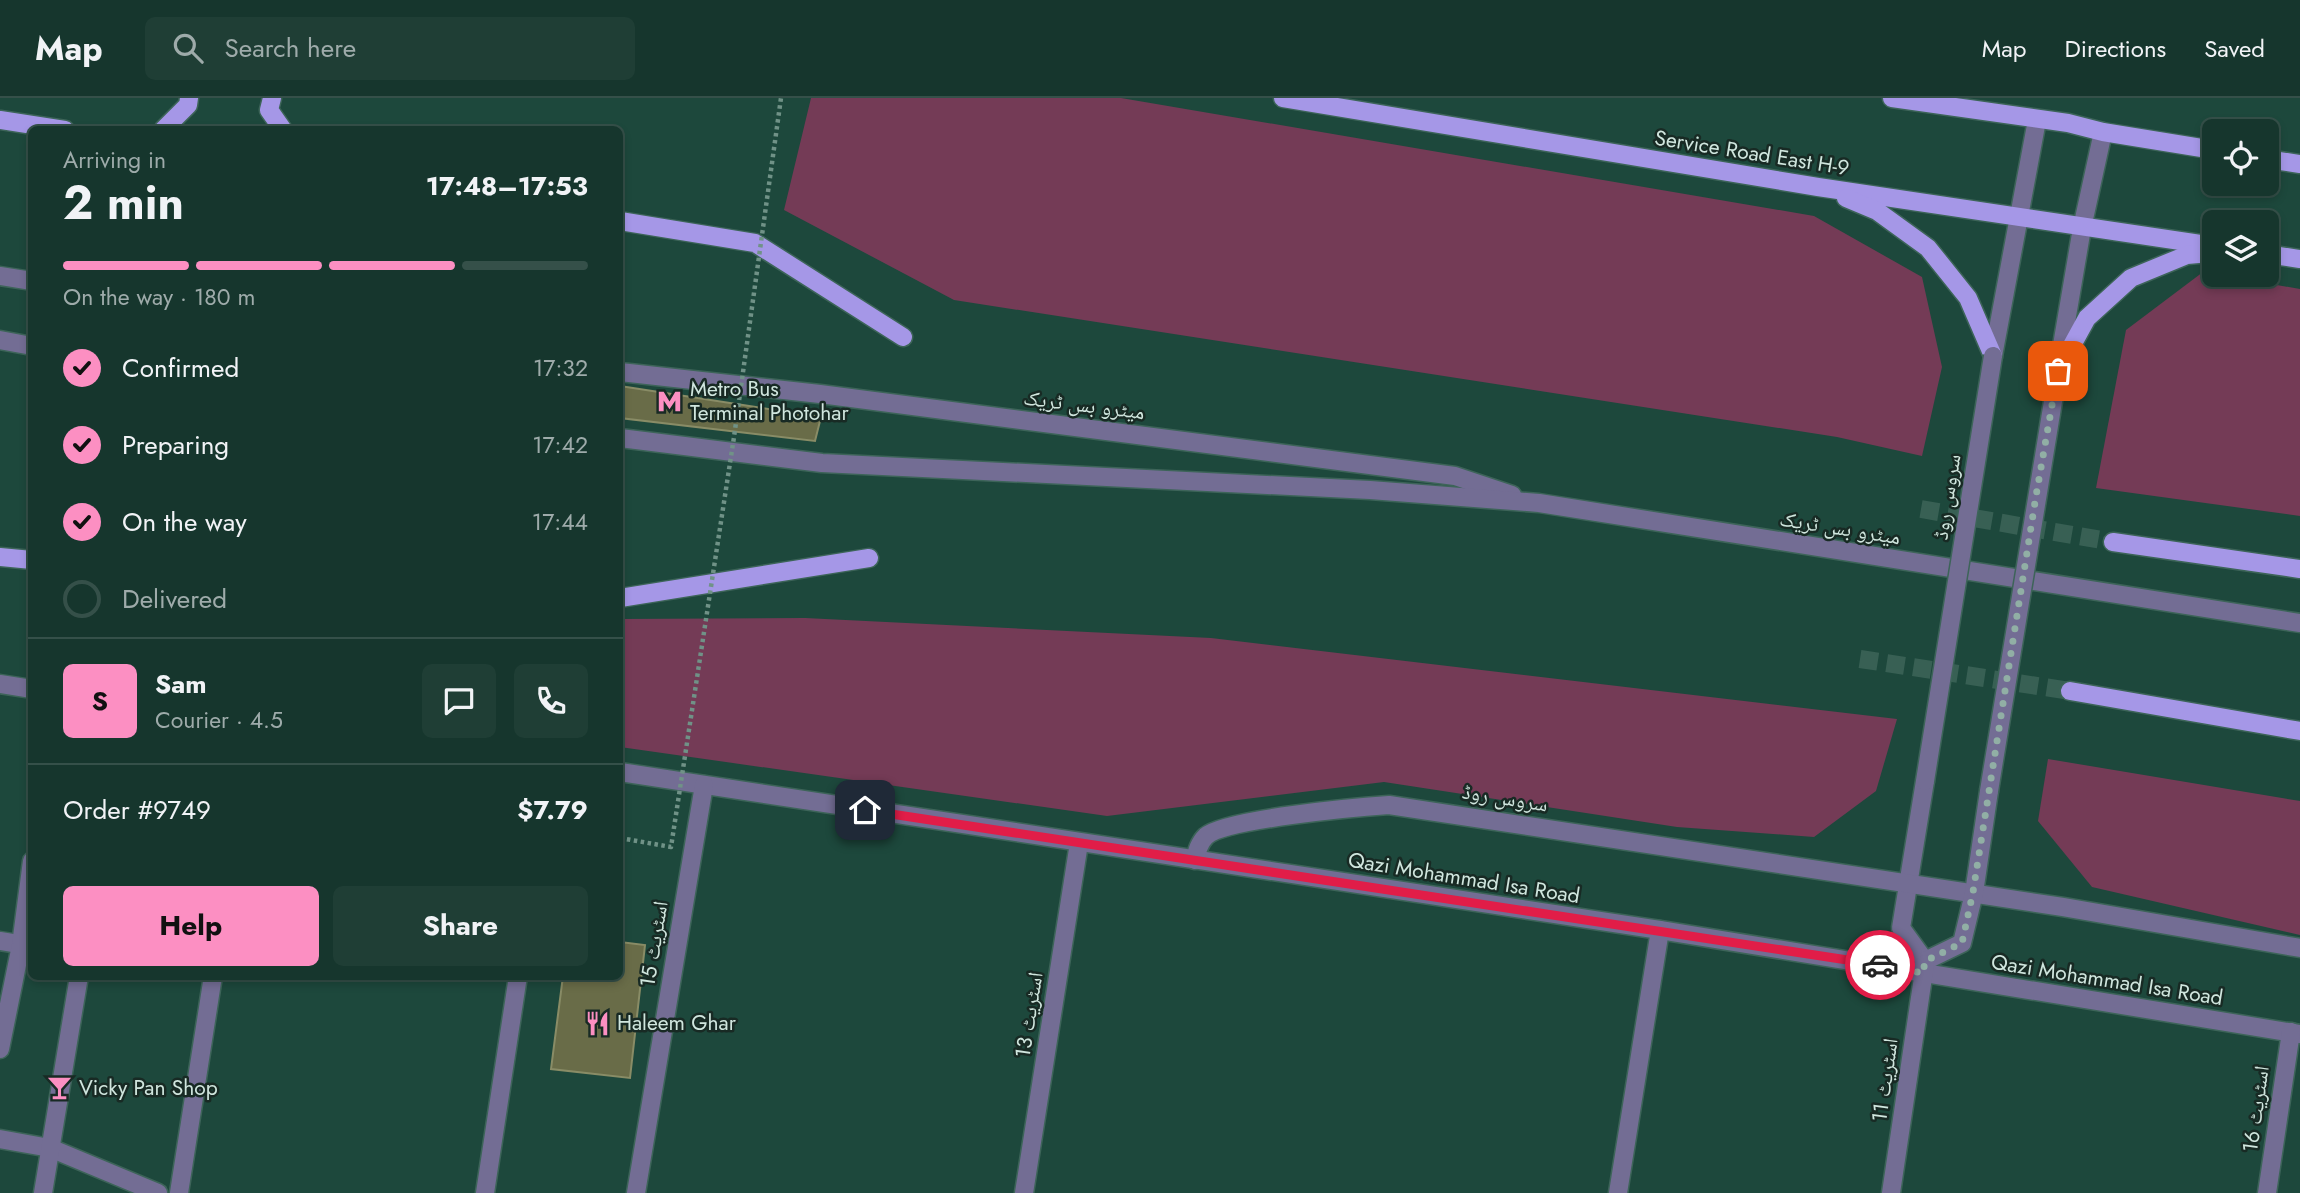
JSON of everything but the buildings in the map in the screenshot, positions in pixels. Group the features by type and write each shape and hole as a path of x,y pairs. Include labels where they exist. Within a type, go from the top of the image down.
{"main road":[{"path":"167,126 188,105 189,98"},
{"path":"272,98 269,110 281,126"},
{"name":"Service Road East H-9","path":"1283,98 1818,187 2202,244"},
{"path":"1892,98 2068,123 2103,132 2202,148"},
{"path":"0,120 39,126"},
{"path":"2279,161 2300,164"},
{"path":"1818,187 1877,211 1928,248 1968,298 1993,356"},
{"path":"623,221 755,243 903,337"},
{"path":"2058,371 2087,318 2131,278 2186,255 2202,254"},
{"path":"2279,256 2300,259"},
{"path":"2113,542 2300,569"},
{"path":"0,557 28,560"},
{"path":"623,598 869,558"},
{"path":"2070,691 2300,731"}],"street":[{"name":"سروس روڈ","path":"1924,967 1901,928 1993,356 2037,120"},
{"path":"1924,967 1962,943 1973,892 2082,228 2103,132"},
{"path":"0,276 28,280"},
{"path":"0,340 28,345"},
{"name":"میٹرو بس ٹریک","path":"623,372 847,397 1455,476 1538,503"},
{"name":"میٹرو بس ٹریک","path":"623,438 822,463 1370,490 1538,503 2300,623"},
{"path":"0,684 28,688"},
{"name":"Qazi Mohammad Isa Road","path":"623,772 1660,930 1924,967 2295,1033"},
{"name":"اسٹریٹ 15","path":"636,1193 704,785"},
{"name":"سروس روڈ","path":"1195,860 1197,847 1207,835 1219,829 1288,817 1389,805 1973,892 2300,948"},
{"name":"اسٹریٹ 13","path":"1024,1193 1079,843"},
{"path":"0,1049 26,945 28,917"},
{"path":"1618,1193 1660,930"},
{"path":"0,941 26,945"},
{"name":"اسٹریٹ 11","path":"1891,1193 1924,967"},
{"path":"43,1193 78,980"},
{"path":"179,1193 212,980"},
{"path":"485,1193 517,980"},
{"name":"اسٹریٹ 16","path":"2267,1193 2295,1033"},
{"path":"0,1139 50,1147 158,1193"}],"path":[{"path":"623,839 671,848 734,437 781,98"}],"shaded area":[{"path":"811,98 1121,98 1814,216 1922,277 1942,367 1922,456 1837,437 954,300 784,210"},
{"path":"2202,273 2202,287 2279,285 2300,289 2300,516 2096,488 2126,330"},
{"path":"805,618 1211,638 1897,719 1876,791 1814,837 1677,827 1384,782 1107,816 623,747 623,619"},
{"path":"2048,759 2300,801 2300,935 2092,887 2038,821"}],"tunnel":[{"path":"1921,509 2113,542"},
{"path":"1860,659 2070,691"}],"way so far":[{"path":"1880,965 1923,973 1925,961 1962,943 1973,892 2058,371"}],"place":[{"name":"Metro Bus Terminal Photohar","path":"670,401"},
{"name":"Haleem Ghar","path":"597,1023"},
{"name":"Vicky Pan Shop","path":"59,1088"}],"route":[{"path":"865,810 1880,965"}]}
